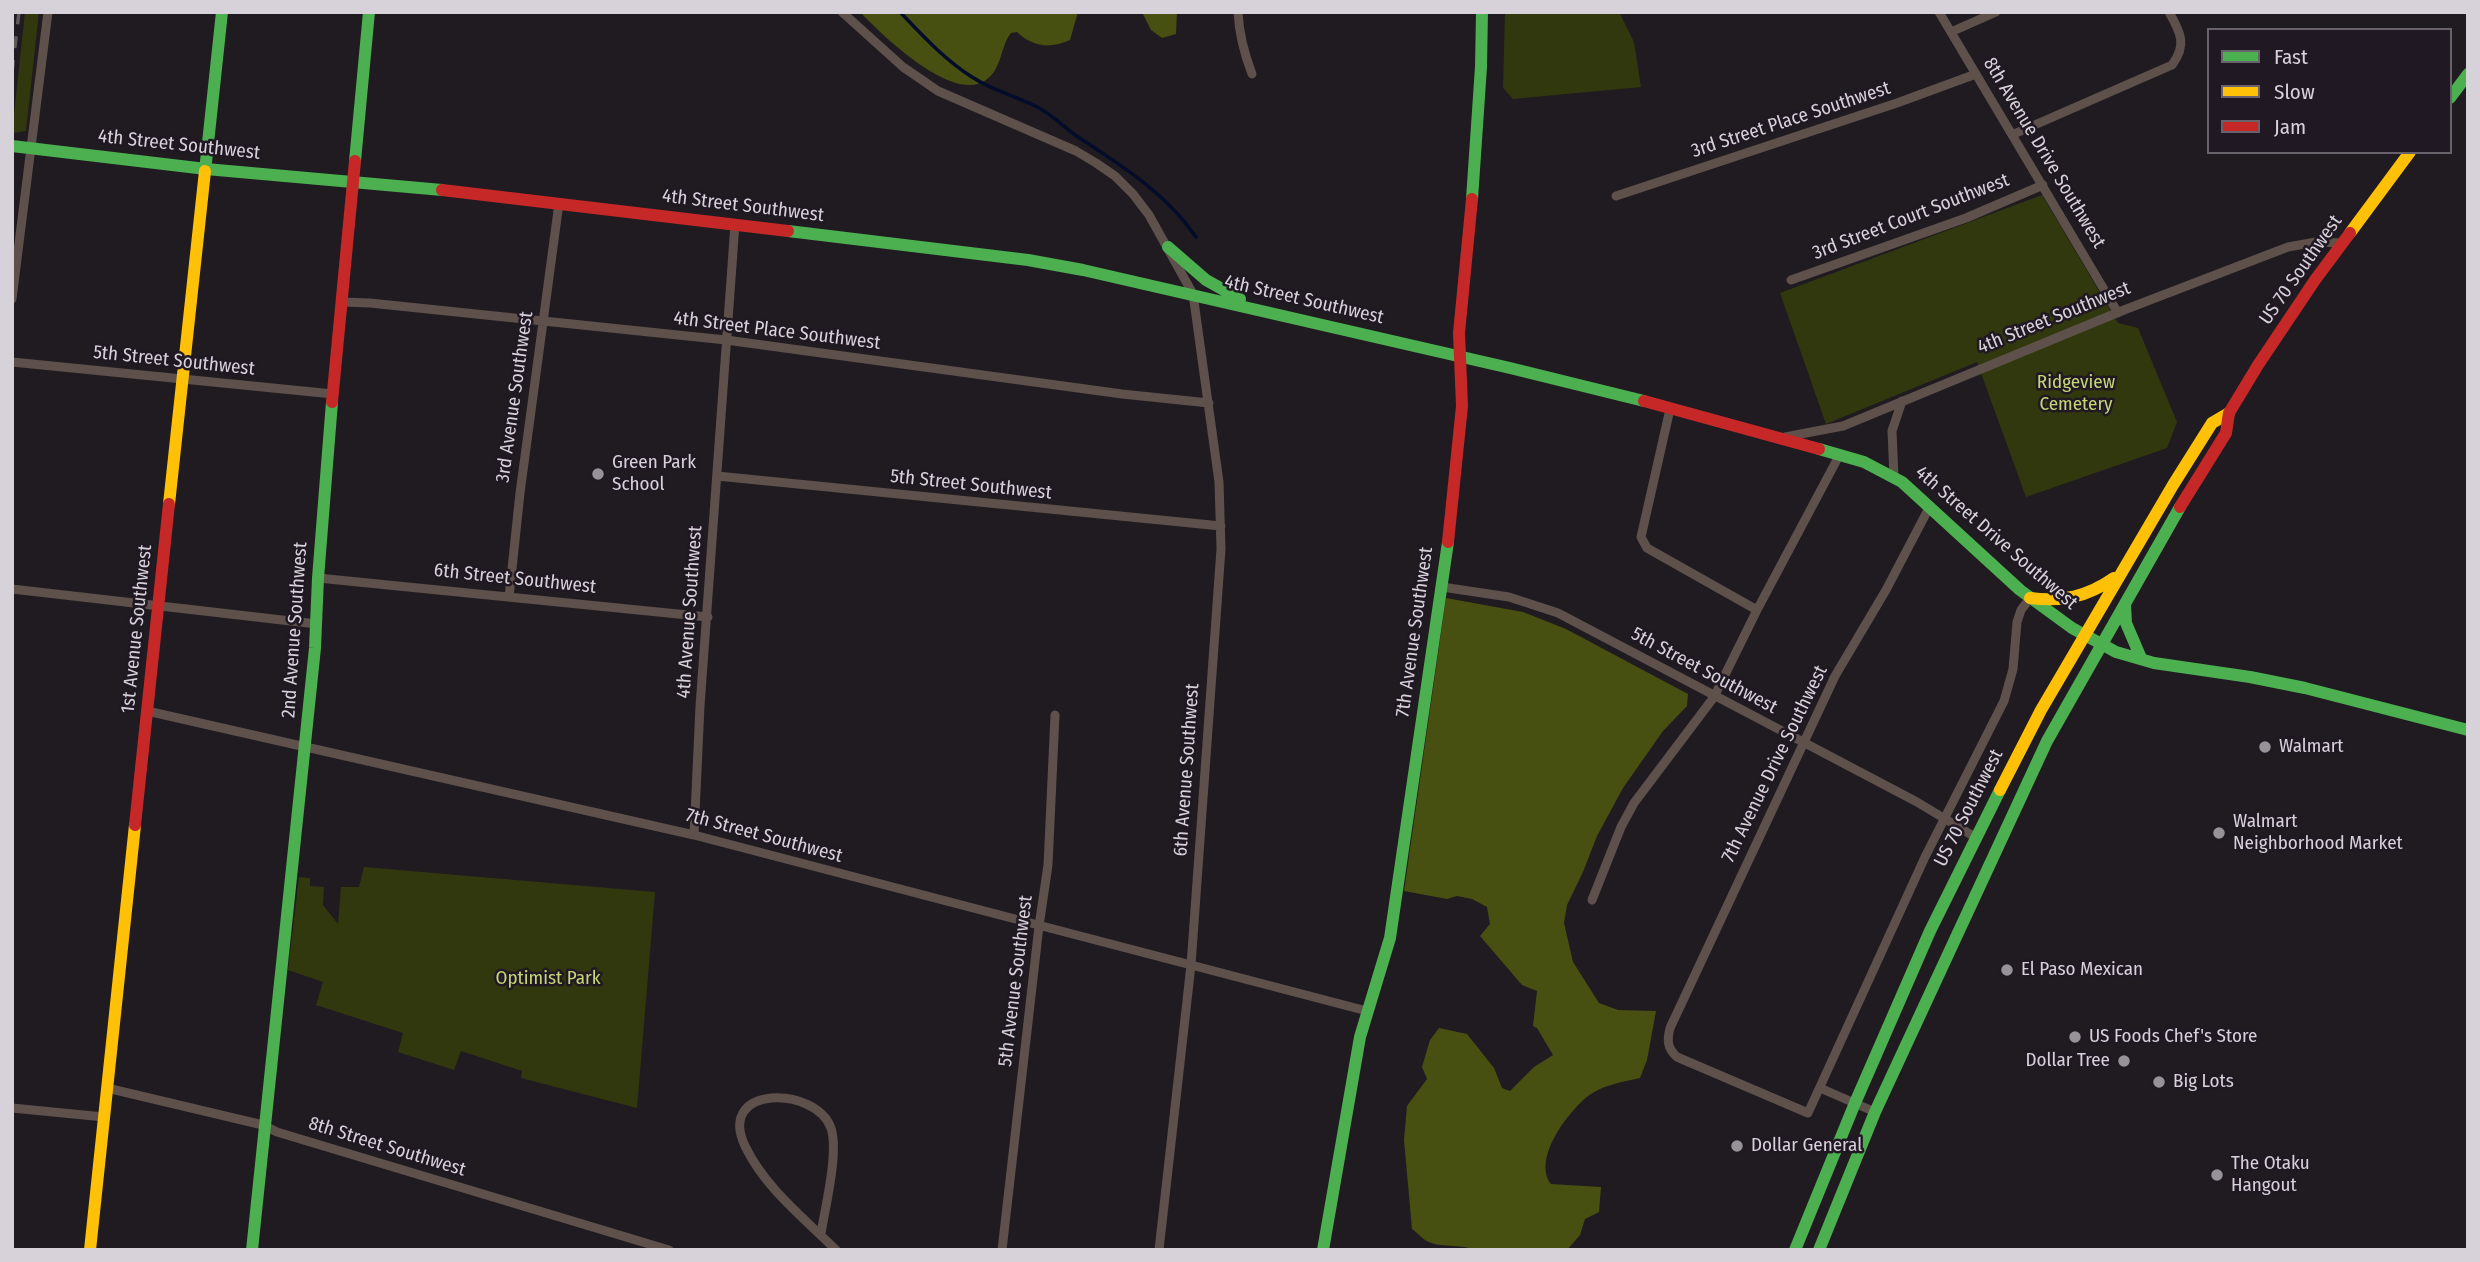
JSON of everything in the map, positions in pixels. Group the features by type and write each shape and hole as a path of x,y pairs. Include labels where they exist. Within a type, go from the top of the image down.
{"main road":[{"name":"1st Avenue Southwest","path":"90,1250 222,12"},
{"name":"2nd Avenue Southwest","path":"251,1250 317,624 318,578 333,394 369,12"},
{"name":"7th Avenue Southwest","path":"1323,1250 1349,1091 1367,1011 1390,938 1442,587 1462,406 1459,333 1481,67 1479,13"},
{"path":"2452,94 2468,74"},
{"name":"4th Street Southwest","path":"12,146 206,169 354,181 559,203 1028,260 1193,294 1460,357"},
{"name":"US 70 Southwest","path":"1819,1250 1875,1112 2047,741 2169,524 2226,433 2230,413 2269,349 2342,243 2409,154"},
{"path":"1168,247 1216,286 1275,314"},
{"name":"4th Street Drive Southwest","path":"1460,357 1783,437 1872,466 1894,477 1930,506 2030,598 2062,622 2102,646 2141,658 2251,677 2468,730"},
{"name":"US 70 Southwest","path":"1795,1250 1855,1103 1930,931 1975,836 2041,710 2212,422 2230,413"},
{"path":"2030,598 2053,600 2084,596 2098,590 2121,573"},
{"path":"2126,604 2127,626 2141,658"}],"street":[{"path":"12,299 48,12"},
{"name":"6th Avenue Southwest","path":"842,12 903,67 939,91 1076,152 1115,176 1149,215 1193,294 1219,482 1221,526 1191,965 1159,1250"},
{"path":"1238,12 1241,42 1252,74"},
{"name":"8th Avenue Drive Southwest","path":"1939,12 2014,134 2118,313"},
{"path":"1951,32 1996,12"},
{"path":"2014,134 2172,65 2180,54 2180,35 2169,12"},
{"name":"3rd Street Place Southwest","path":"1616,196 1897,103 1976,74"},
{"name":"3rd Street Court Southwest","path":"1791,280 1966,218 2043,185"},
{"name":"3rd Avenue Southwest","path":"509,597 513,547 559,203"},
{"name":"4th Avenue Southwest","path":"694,835 735,224"},
{"name":"4th Street Southwest","path":"1783,437 1832,429 2288,247 2316,242 2342,243"},
{"name":"4th Street Place Southwest","path":"341,302 726,340 1122,394 1209,403"},
{"name":"5th Street Southwest","path":"12,362 333,394"},
{"path":"1894,477 1892,431 1902,401"},
{"path":"1670,409 1640,537 1647,548 1757,610"},
{"path":"1592,900 1621,827 1634,803 1714,696 1840,454"},
{"name":"5th Street Southwest","path":"717,476 1221,526"},
{"name":"7th Avenue Drive Southwest","path":"1820,1088 1808,1113 1677,1057 1670,1051 1668,1043 1670,1028 1835,676 1886,590 1930,506"},
{"name":"6th Street Southwest","path":"318,578 708,617"},
{"name":"5th Street Southwest","path":"1442,587 1509,597 1558,613 1944,817 1975,836"},
{"path":"12,589 317,624"},
{"path":"1875,1112 1820,1088 1944,817 2004,701 2013,669 2017,622 2021,610 2030,598"},
{"name":"7th Street Southwest","path":"147,711 694,835 1367,1011"},
{"name":"5th Avenue Southwest","path":"1002,1250 1048,865 1055,715"},
{"name":"8th Street Southwest","path":"107,1088 263,1125 276,1132 655,1248 669,1250"},
{"path":"821,1234 834,1141 827,1119 806,1104 759,1098 751,1103 741,1116 740,1133 744,1144 770,1184 836,1250"},
{"path":"12,1108 104,1117"}],"green space":[{"path":"25,12 39,12 26,131 12,133"},
{"path":"860,12 1078,12 1070,40 1063,43 1042,45 1029,41 1017,32 1011,33 995,70 986,80 972,85 955,83 919,64 884,36"},
{"path":"1142,12 1177,12 1176,34 1162,38 1151,30"},
{"path":"1505,12 1619,12 1634,42 1641,87 1513,99 1503,88"},
{"name":"Ridgeview Cemetery","path":"2042,195 2118,323 2138,328 2177,422 2167,448 2026,497 1977,362 1826,424 1780,293"},
{"path":"1446,598 1523,612 1566,629 1688,694 1687,706 1663,731 1623,788 1597,836 1567,905 1564,923 1573,962 1599,1003 1618,1010 1656,1011 1647,1060 1640,1078 1606,1087 1588,1096 1562,1124 1549,1149 1546,1174 1551,1184 1601,1187 1599,1212 1585,1219 1580,1235 1567,1250 1475,1250 1431,1243 1412,1229 1404,1140 1407,1106 1427,1079 1422,1067 1430,1040 1439,1028 1467,1034 1494,1068 1502,1088 1510,1091 1534,1067 1553,1055 1537,1028 1533,1026 1537,991 1522,985 1480,936 1490,924 1487,907 1472,899 1457,896 1447,899 1404,891"},
{"name":"Optimist Park","path":"364,867 655,892 637,1108 521,1078 522,1071 461,1051 454,1070 398,1052 403,1033 316,1005 323,982 288,970 299,877 310,878 310,886 324,887 323,905 338,924 341,887 359,887"}],"waterway":[{"path":"900,12 934,47 962,70 980,82 1044,111 1142,181 1171,207 1196,237"}],"railway":[{"path":"12,72 19,12"}],"traffic: fast":[{"path":"205,171 222,12"},
{"path":"355,161 369,12"},
{"path":"1472,199 1482,12"},
{"path":"2452,95 2468,74"},
{"path":"12,146 206,169 442,190"},
{"path":"788,231 1028,260 1083,270 1644,401"},
{"path":"1168,247 1206,280 1240,299"},
{"path":"252,1250 315,648 332,402"},
{"path":"1819,449 1864,462 1902,482 2020,590 2072,628 2116,652 2154,663 2305,688 2468,730"},
{"path":"1819,1250 1875,1112 2047,741 2180,507"},
{"path":"1323,1250 1360,1037 1390,938 1448,542"},
{"path":"2125,604 2126,623 2141,658"},
{"path":"1795,1250 1930,931 2000,790"}],"traffic: slow":[{"path":"2350,233 2409,154"},
{"path":"169,504 205,171"},
{"path":"2000,790 2041,710 2173,485 2212,423 2229,413"},
{"path":"2030,598 2074,597 2094,590 2114,578"},
{"path":"90,1250 135,825"}],"traffic: jam":[{"path":"332,402 355,161"},
{"path":"442,190 788,231"},
{"path":"1448,542 1462,406 1459,333 1472,199"},
{"path":"2180,507 2226,433 2229,413 2258,365 2350,233"},
{"path":"1644,401 1819,449"},
{"path":"135,825 169,504"}],"place":[{"name":"Green Park School","path":"598,474"},
{"name":"Walmart","path":"2265,747"},
{"name":"Walmart Neighborhood Market","path":"2219,833"},
{"name":"El Paso Mexican","path":"2007,970"},
{"name":"US Foods Chef's Store","path":"2075,1037"},
{"name":"Dollar Tree","path":"2124,1061"},
{"name":"Big Lots","path":"2159,1082"},
{"name":"Dollar General","path":"1737,1146"},
{"name":"The Otaku Hangout","path":"2217,1175"}]}
